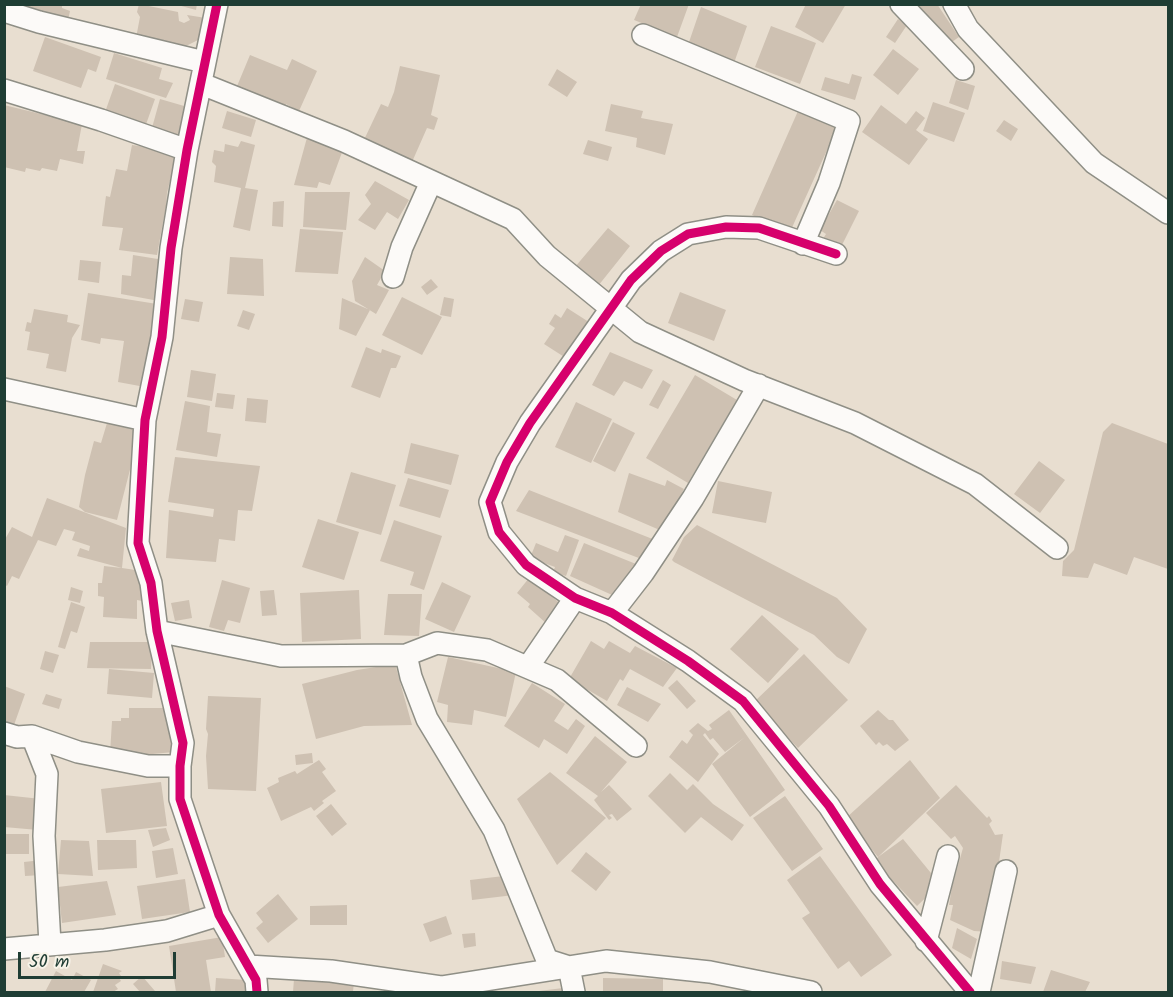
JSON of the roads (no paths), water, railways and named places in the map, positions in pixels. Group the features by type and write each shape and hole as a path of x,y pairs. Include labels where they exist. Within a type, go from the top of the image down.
{"street":[{"path":"217,4 187,150 171,248 162,337 145,420 138,543 151,583 157,631 183,743 180,800 219,915 256,980 257,993"},
{"path":"901,4 963,69"},
{"path":"954,4 968,29 1094,163 1168,213"},
{"path":"4,11 39,22 204,62"},
{"path":"643,35 849,121 829,183 803,244"},
{"path":"202,84 344,141 513,219 547,256 639,332 759,386 855,423 975,484 1057,548"},
{"path":"4,90 187,150"},
{"path":"393,277 402,247 431,182"},
{"path":"836,254 759,228 726,227 688,234 661,251 631,280 530,423 507,462 490,502 500,532 525,565 575,598 612,613 688,661 743,701 829,806 880,884 970,993"},
{"path":"612,613 643,573 693,498 759,386"},
{"path":"4,389 145,420"},
{"path":"528,667 575,598"},
{"path":"157,631 281,656 406,655 437,643 488,650 556,680 636,746"},
{"path":"406,655 411,677 427,719 494,830 547,960 569,967"},
{"path":"4,734 17,737 33,736 89,754 148,766 180,766"},
{"path":"33,736 47,774 44,836 50,944"},
{"path":"926,941 948,856"},
{"path":"979,993 1006,871"},
{"path":"4,949 105,940 167,931 219,915"},
{"path":"248,966 331,971 441,987 606,961 710,972 811,993"},
{"path":"569,967 574,993"}]}
